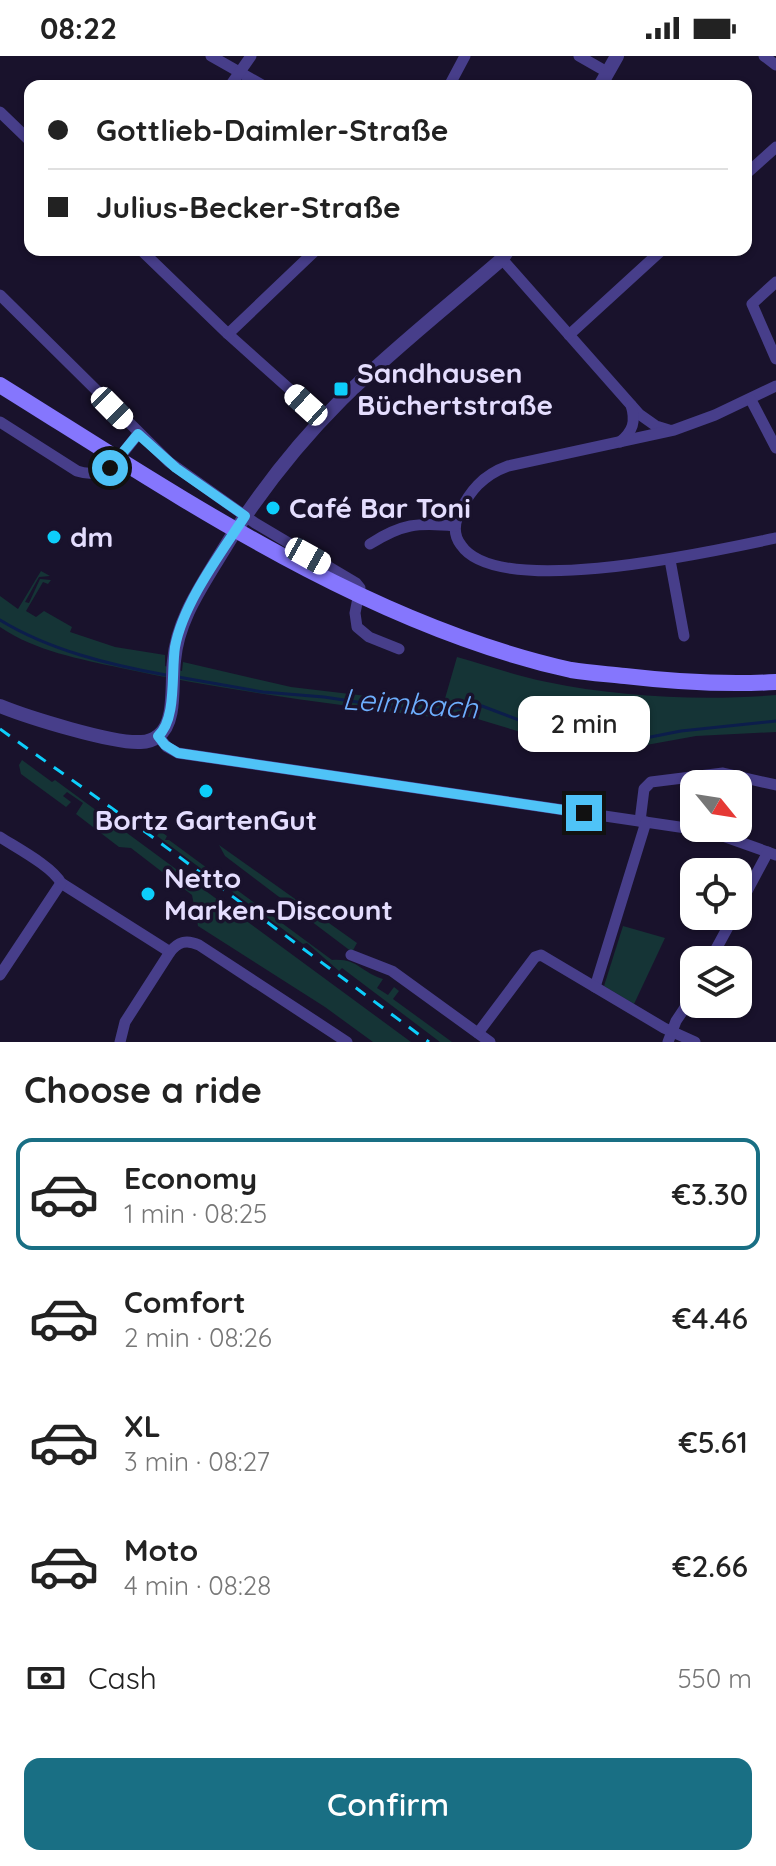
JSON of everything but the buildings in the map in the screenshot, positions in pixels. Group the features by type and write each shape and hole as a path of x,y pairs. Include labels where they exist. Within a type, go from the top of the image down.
{"main road":[{"path":"0,385 267,546 380,605 473,643 574,670 679,682 776,682"}],"street":[{"path":"211,56 253,80"},
{"path":"235,80 251,56"},
{"path":"452,80 465,56"},
{"path":"579,56 607,72"},
{"path":"603,80 617,56"},
{"path":"764,56 776,65"},
{"path":"0,112 24,135"},
{"path":"752,169 776,147"},
{"path":"147,256 323,419"},
{"path":"228,334 310,256"},
{"path":"0,706 48,722 125,741 144,742 158,736 169,721 173,665 180,629 245,516 323,419 504,256"},
{"path":"506,256 630,405 656,426 674,430"},
{"path":"569,335 655,256"},
{"path":"776,282 752,304 776,359"},
{"path":"0,295 176,468 245,516 356,583 360,588 355,613 357,627 369,637 399,649"},
{"path":"776,386 751,400 674,430 490,472 475,486 455,526 456,538 472,556 491,563 552,571 670,560 776,538"},
{"path":"751,400 776,448"},
{"path":"620,443 634,424 630,405"},
{"path":"0,422 77,471 92,474 110,468 138,434"},
{"path":"370,544 408,525 430,523 455,526"},
{"path":"670,560 684,636"},
{"path":"158,736 178,753 712,834 772,853 752,885"},
{"path":"595,987 643,822 644,788 652,781 723,773 776,785"},
{"path":"0,837 42,864 60,878 61,883 170,952"},
{"path":"0,975 61,883"},
{"path":"120,1042 125,1022 170,952 186,941 199,945 347,1042"},
{"path":"351,955 392,971 490,1042"},
{"path":"478,1033 535,957 541,955 670,1036 695,1042"},
{"path":"670,1036 680,1018"}],"green space":[{"path":"41,571 50,576 39,577 25,602 29,603 40,579 51,580 48,584 43,582 26,611 36,617 44,611 72,627 70,632 115,647 165,655 165,666 182,671 183,662 291,687 444,702 457,657 535,680 602,691 719,698 776,695 776,732 696,736 613,751 573,748 471,717 440,718 280,696 105,665 43,648 0,627 0,596 18,609"},
{"path":"22,760 52,782 55,780 411,1042 373,1042 325,1007 198,926 192,895 131,848 119,847 76,814 83,803 67,792 63,796 71,802 66,807 21,774 19,765"},
{"path":"160,831 167,836 165,840 332,960 348,961 383,979 377,988 388,995 394,987 399,991 393,999 452,1042 440,1042 342,968 339,971 307,943 303,944 157,836"},
{"path":"219,845 357,943 352,952 225,856"},
{"path":"623,926 665,938 634,1004 604,986"}],"waterway":[{"name":"Leimbach","path":"0,620 39,640 80,655 166,675"},
{"name":"Leimbach","path":"178,677 263,692 324,697 417,711 482,706 564,737 596,743 625,742 681,731 776,721"}],"railway":[{"path":"0,729 151,836 429,1042"}],"place":[{"name":"Sandhausen Büchertstraße","path":"341,389"},
{"name":"Café Bar Toni","path":"273,508"},
{"name":"dm","path":"54,537"},
{"name":"Bortz GartenGut","path":"206,791"},
{"name":"Netto Marken-Discount","path":"148,894"}],"route":[{"path":"110,468 138,434 176,468 245,516 218,558 180,629 169,721 158,736 167,747 178,753 584,813"}]}
